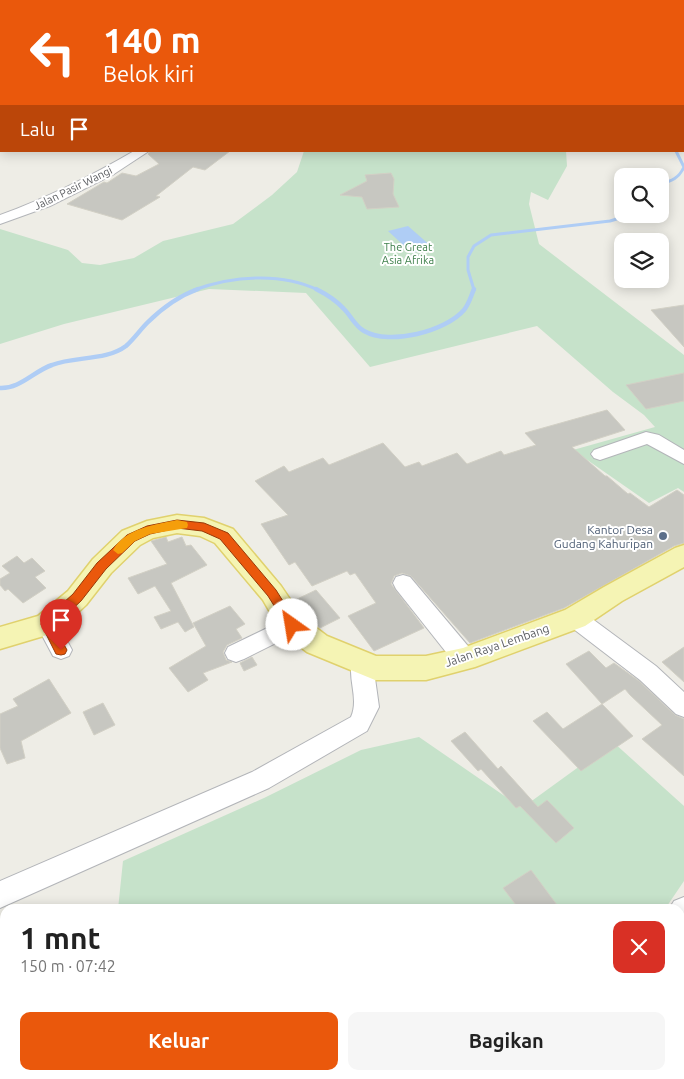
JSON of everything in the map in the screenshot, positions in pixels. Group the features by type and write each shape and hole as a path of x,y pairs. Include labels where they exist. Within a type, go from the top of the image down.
{"main road":[{"name":"Jalan Raya Lembang","path":"0,638 47,624 77,598 102,566 131,538 147,530 177,524 204,528 224,536 272,593 292,625 317,644 375,668 426,668 465,659 575,618 613,594 684,555"}],"street":[{"name":"Jalan Pasir Wangi","path":"0,220 45,202 109,171 141,152"},
{"path":"600,454 646,438 684,458"},
{"path":"403,583 465,659"},
{"path":"575,618 648,673 684,707"},
{"path":"47,624 61,650"},
{"path":"236,653 292,625"},
{"path":"0,895 236,788 260,780 359,724 367,707 362,664"}],"green space":[{"name":"The Great Asia Afrika","path":"304,152 566,152 567,166 548,200 531,192 529,204 539,244 684,355 684,492 678,488 649,503 573,450 655,427 644,415 613,392 537,326 370,367 306,293 209,289 64,324 0,344 0,229 68,250 82,263 100,265 134,258 163,241 233,224 272,195 297,172"},
{"path":"419,737 522,808 613,742 684,806 684,881 668,904 119,904 123,861 264,798 361,750"}],"water":[{"path":"408,226 432,247 412,253 388,231"}],"building":[{"path":"150,152 229,152 205,170 193,167 156,196 160,197 122,220 67,204 122,173 136,176 159,164 148,154"},
{"path":"391,173 394,179 393,194 399,207 367,209 362,197 340,195 367,181 365,175"},
{"path":"684,305 684,347 651,310"},
{"path":"684,373 684,401 646,409 626,385"},
{"path":"607,410 625,430 572,447 628,494 630,493 649,507 677,490 684,495 684,543 674,546 564,608 470,643 411,576 402,573 394,576 391,584 424,628 374,651 348,616 376,603 355,573 350,575 347,571 312,586 295,562 289,565 261,524 288,515 255,481 284,466 289,472 323,458 329,465 383,443 405,467 419,462 422,466 457,453 467,464 501,451 504,455 536,445 525,433"},
{"path":"166,537 168,542 182,537 186,546 191,545 207,565 171,583 194,627 185,632 178,622 161,629 154,617 171,611 155,586 138,594 128,578 167,564 151,541"},
{"path":"17,556 24,563 32,558 45,571 35,577 46,588 23,603 8,589 5,591 0,585 0,579 10,573 2,566"},
{"path":"316,590 340,618 320,628 307,618 293,601"},
{"path":"230,606 245,624 236,629 242,638 227,645 223,652 226,660 232,662 203,673 208,680 188,692 169,668 206,646 193,623"},
{"path":"684,647 684,682 662,662"},
{"path":"589,651 606,668 614,663 639,681 675,715 684,719 684,776 642,739 662,725 625,689 602,704 566,664"},
{"path":"252,657 257,665 244,671 240,663"},
{"path":"49,679 71,713 21,741 25,758 7,764 0,748 0,714 18,706 13,699"},
{"path":"103,703 115,725 94,735 83,712"},
{"path":"602,704 633,736 581,771 533,721 547,712 563,729"},
{"path":"465,732 498,769 501,766 538,807 547,800 574,828 556,843 520,806 516,808 481,769 478,771 451,741"},
{"path":"531,870 556,904 515,904 503,888"}],"waterway":[{"path":"669,181 680,174 684,167 676,152"},
{"path":"474,289 468,270 468,257 474,246 491,235 614,220"},
{"path":"194,290 224,282 256,278 288,280 317,290"},
{"path":"0,388 14,386 45,368 61,362 118,351 126,346 164,308 184,295 198,289"},
{"path":"317,290 338,303 361,329 375,335 388,337 417,334 431,330 456,318 469,303 474,289"}],"slow traffic":[{"path":"118,550 131,538 147,530 177,524 183,525"}],"place":[{"name":"Kantor Desa Gudang Kahuripan","path":"663,536"}],"route":[{"path":"61,650 47,624 77,598 102,566 131,538 147,530 177,524 204,528 224,536 272,593 292,625"}]}
